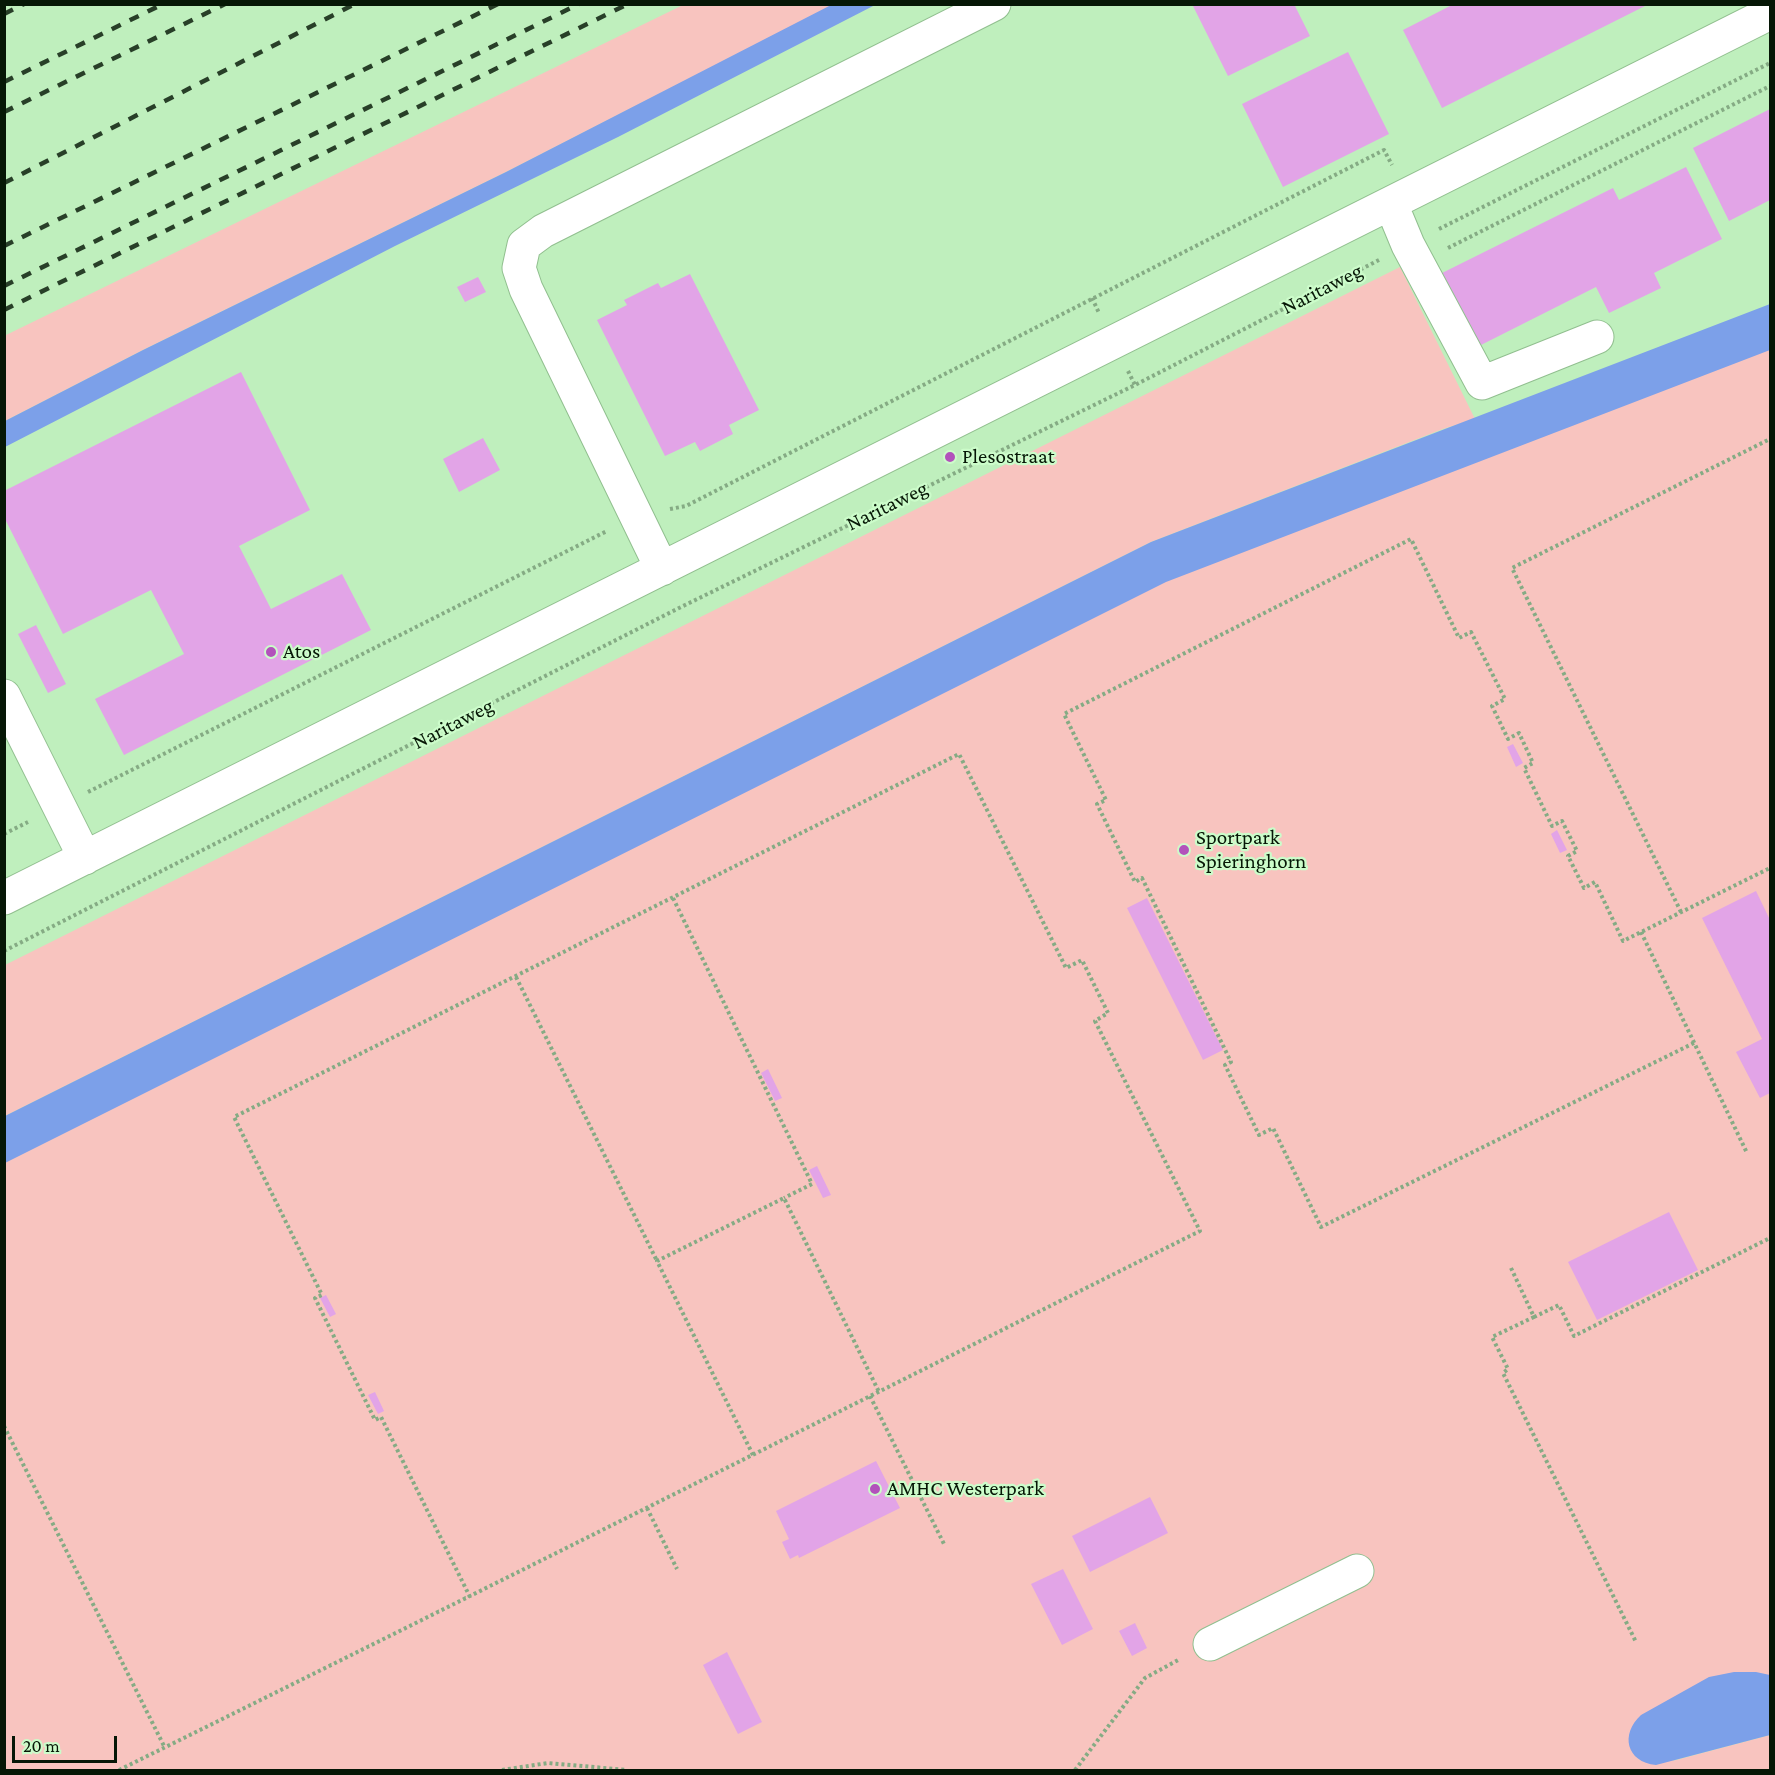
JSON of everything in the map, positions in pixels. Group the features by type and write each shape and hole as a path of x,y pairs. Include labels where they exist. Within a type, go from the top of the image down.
{"street":[{"path":"662,569 525,289 519,268 524,245 543,231 994,4"},
{"name":"Naritaweg","path":"4,898 1770,13"},
{"path":"1391,204 1413,254 1482,383 1597,337"},
{"path":"4,696 85,858"},
{"path":"1210,1644 1357,1571"}],"path":[{"name":"Naritaweg","path":"4,951 681,607 1135,385 1413,254 1770,63"},
{"path":"1413,254 1770,86"},
{"path":"4,834 636,516 686,506 1384,150 1394,168"},
{"path":"1681,912 1512,568 1770,439"},
{"path":"1694,1043 1321,1227 1273,1128 1259,1135 1225,1065 1231,1062 1142,878 1135,882 1097,804 1106,800 1064,714 1411,539 1459,638 1472,632 1505,699 1492,706 1508,739 1519,733 1533,763 1524,768 1552,826 1562,821 1577,851 1568,856 1584,888 1595,882 1623,941 1770,868"},
{"path":"119,1770 470,1597 1200,1231 1095,1021 1108,1014 1082,960 1066,968 960,754 234,1117 322,1295 315,1298 375,1420 381,1417 470,1597"},
{"path":"657,1261 812,1184 673,898"},
{"path":"1641,932 1747,1153"},
{"path":"516,976 753,1455"},
{"path":"784,1198 879,1392"},
{"path":"1636,1642 1503,1373 1509,1369 1492,1337 1559,1305 1574,1336 1770,1238"},
{"path":"1510,1268 1534,1317"},
{"path":"870,1396 945,1546"},
{"path":"4,1426 165,1748"},
{"path":"647,1508 677,1569"},
{"path":"1075,1770 1145,1678 1210,1644"},
{"path":"502,1770 548,1763 627,1770"}],"shaded area":[{"path":"683,5 833,5 506,172 143,350 5,421 4,336"},
{"path":"1400,267 1475,419 1443,429 1151,542 5,1116 5,965"},
{"name":"Sportpark Spieringhorn","path":"1770,346 1770,1713 1672,1761 1770,1735 1770,1770 5,1770 4,1147 1190,554"}],"water":[{"path":"833,4 875,5 618,137 395,246 5,447 5,421 143,350 506,172"},
{"path":"1770,304 1770,350 1166,582 5,1163 5,1116 1151,542"},
{"path":"1734,1672 1756,1672 1770,1675 1770,1735 1656,1765 1638,1759 1629,1746 1629,1738 1634,1722 1641,1715 1709,1677"}],"building":[{"path":"1192,4 1294,4 1310,36 1228,76"},
{"path":"1454,4 1469,4 1470,6 1473,4 1649,4 1442,108 1403,30"},
{"path":"1348,52 1389,134 1283,187 1242,104"},
{"path":"1770,109 1770,200 1729,221 1693,148"},
{"path":"1686,167 1722,239 1654,273 1661,288 1609,313 1596,287 1477,347 1440,274 1613,188 1619,200"},
{"path":"690,274 759,410 729,425 733,434 700,451 695,442 665,456 597,320 627,305 624,300 658,283 661,288"},
{"path":"478,277 486,292 465,302 457,287"},
{"path":"241,372 310,510 239,546 271,609 342,574 371,630 124,755 95,699 184,654 151,590 63,634 4,517 4,491"},
{"path":"483,438 500,470 459,492 443,459"},
{"path":"36,625 66,684 48,693 18,634"},
{"path":"1513,744 1523,763 1516,767 1507,747"},
{"path":"1557,830 1567,850 1560,853 1551,834"},
{"path":"1756,891 1770,920 1770,1093 1760,1098 1736,1052 1762,1039 1702,918"},
{"path":"1147,898 1223,1050 1203,1060 1127,908"},
{"path":"768,1069 782,1098 775,1101 761,1073"},
{"path":"817,1166 831,1195 823,1198 809,1170"},
{"path":"1669,1212 1698,1270 1597,1320 1568,1262"},
{"path":"326,1295 336,1314 330,1317 320,1298"},
{"path":"375,1392 384,1411 378,1414 368,1395"},
{"path":"876,1461 900,1508 799,1558 798,1555 790,1559 782,1542 789,1539 776,1511"},
{"path":"1150,1497 1168,1533 1090,1572 1072,1536"},
{"path":"1063,1569 1093,1629 1062,1645 1031,1584"},
{"path":"1135,1623 1147,1648 1132,1656 1119,1631"},
{"path":"727,1652 762,1722 738,1734 703,1665"}],"railway":[{"path":"4,14 24,4"},
{"path":"4,82 163,4"},
{"path":"4,112 225,4"},
{"path":"4,183 355,4"},
{"path":"4,246 498,4"},
{"path":"4,286 579,4"},
{"path":"4,310 628,4"}],"place":[{"name":"Plesostraat","path":"950,457"},
{"name":"Atos","path":"271,652"},
{"name":"Sportpark Spieringhorn","path":"1184,850"},
{"name":"AMHC Westerpark","path":"875,1489"}]}
